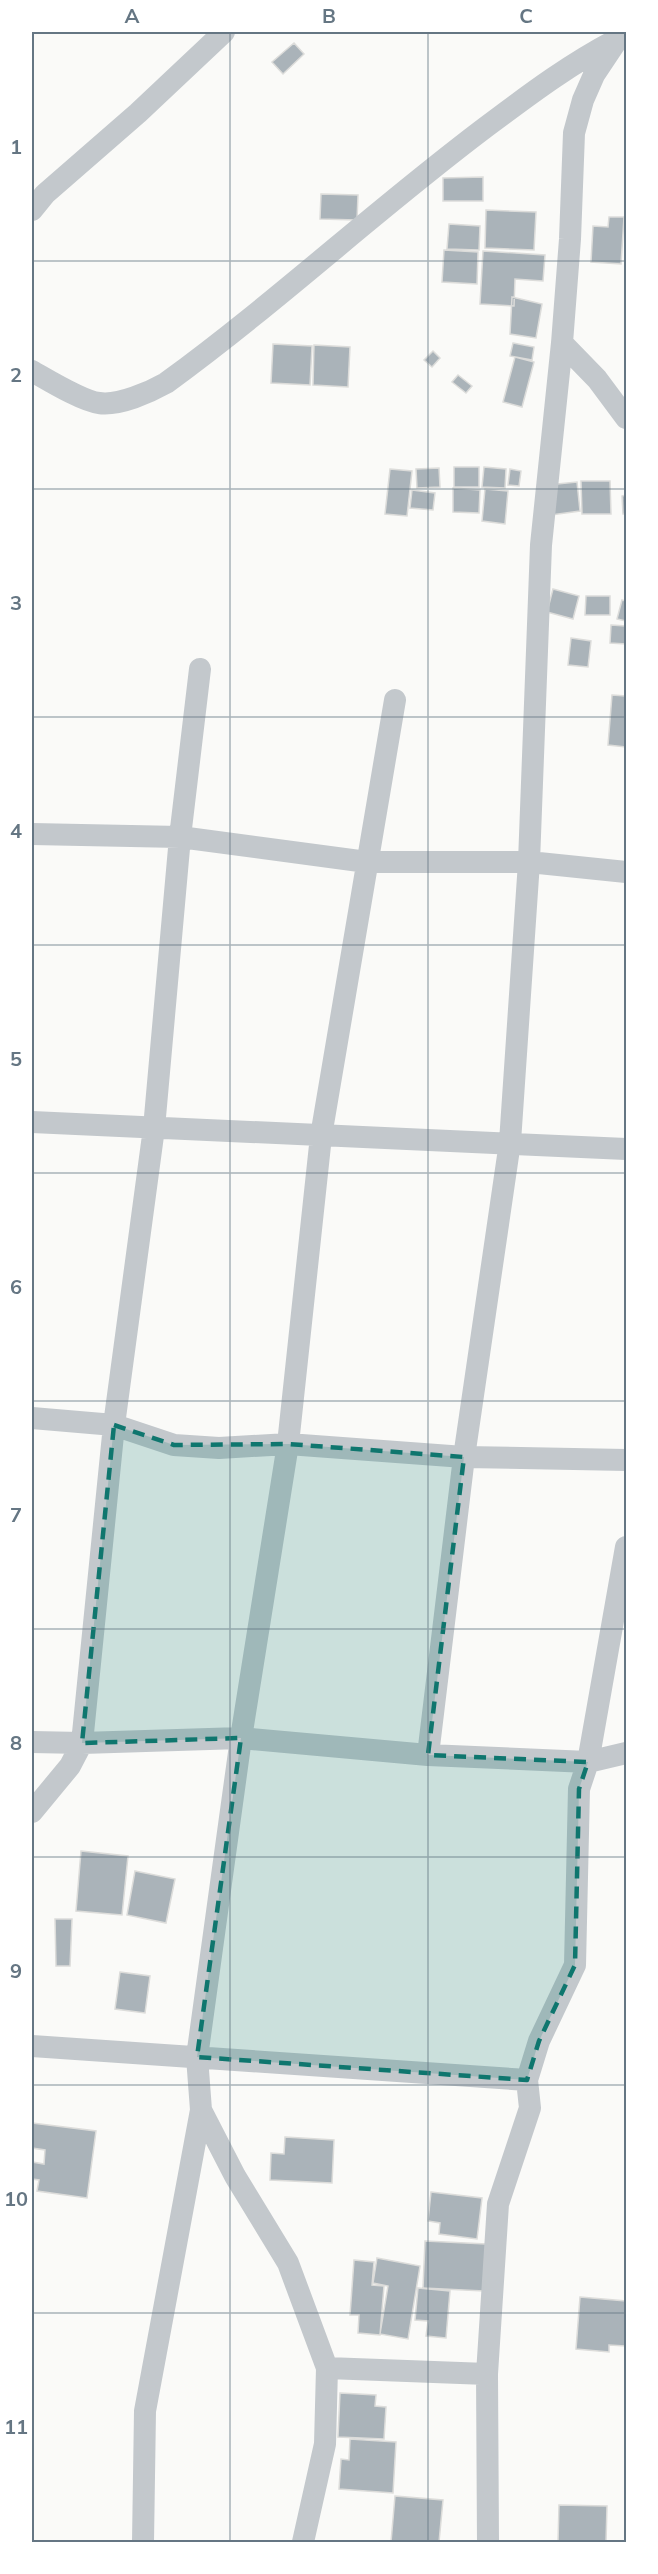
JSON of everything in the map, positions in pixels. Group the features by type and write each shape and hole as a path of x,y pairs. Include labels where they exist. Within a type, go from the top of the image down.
{"street":[{"path":"32,210 45,194 138,113 224,32"},
{"path":"428,1755 464,1457 510,1142 529,862 542,545 562,343 570,239 574,133 583,100 594,75 624,36"},
{"path":"32,371 58,386 100,404 142,395 166,383 302,276 443,159 571,64 624,36"},
{"path":"562,343 597,379 627,418"},
{"path":"32,1812 70,1766 82,1743 114,1425 154,1128 180,837 200,669"},
{"path":"143,2542 145,2411 201,2110 197,2057 241,1738 288,1444 321,1136 395,700"},
{"path":"32,834 180,837 367,862 529,862 627,872"},
{"path":"32,1122 627,1149"},
{"path":"32,1418 114,1425 174,1445 219,1448 288,1444 464,1457 627,1460"},
{"path":"488,2542 487,2374 498,2204 530,2108 527,2080 539,2041 575,1965 579,1790 588,1762 627,1547"},
{"path":"32,1742 82,1743 241,1738 428,1755 588,1762 627,1753"},
{"path":"32,2046 527,2080"},
{"path":"201,2110 235,2176 288,2263 327,2368 325,2444 303,2542"},
{"path":"327,2368 487,2374"}],"highlighted area":[{"path":"114,1425 174,1445 288,1444 464,1457 428,1755 588,1762 579,1789 575,1965 539,2041 527,2080 197,2057 241,1738 82,1743"}],"building":[{"path":"294,43 304,54 283,74 272,62"},
{"path":"483,177 483,201 443,201 443,178"},
{"path":"321,194 358,195 357,220 320,219"},
{"path":"486,210 536,212 534,250 485,248"},
{"path":"609,217 624,217 621,264 591,262 593,226 608,227"},
{"path":"449,224 480,226 479,250 447,249"},
{"path":"444,250 478,252 477,284 442,282"},
{"path":"483,251 545,255 543,281 515,279 514,306 480,304"},
{"path":"512,297 542,304 536,338 510,334"},
{"path":"513,343 534,347 532,360 510,356"},
{"path":"273,344 312,346 310,385 271,383"},
{"path":"314,345 350,347 348,387 313,385"},
{"path":"433,351 440,358 432,367 424,360"},
{"path":"515,357 534,362 522,407 503,402"},
{"path":"458,375 472,386 466,393 452,382"},
{"path":"454,467 479,467 479,487 454,487"},
{"path":"484,467 506,469 505,488 482,487"},
{"path":"439,468 440,487 417,488 416,469"},
{"path":"390,469 412,471 407,516 385,514"},
{"path":"510,469 521,471 519,486 508,485"},
{"path":"581,481 610,481 611,514 582,514"},
{"path":"577,482 580,511 551,515 547,485"},
{"path":"453,488 480,490 479,513 453,512"},
{"path":"485,489 508,491 505,524 482,521"},
{"path":"412,490 435,493 433,510 410,508"},
{"path":"626,495 626,514 623,514 622,496"},
{"path":"553,589 579,596 573,619 547,612"},
{"path":"586,596 610,596 610,615 585,615"},
{"path":"622,600 626,601 626,621 617,619"},
{"path":"611,625 626,626 626,644 610,643"},
{"path":"571,638 591,641 588,667 568,665"},
{"path":"612,695 626,696 626,747 608,745"},
{"path":"81,1851 128,1856 122,1915 76,1911"},
{"path":"135,1871 175,1879 166,1923 127,1915"},
{"path":"55,1919 72,1919 70,1966 56,1966"},
{"path":"120,1972 150,1976 145,2013 115,2009"},
{"path":"32,2123 96,2131 87,2198 37,2191 39,2180 32,2179 32,2162 44,2164 45,2150 32,2148"},
{"path":"285,2137 334,2140 332,2183 270,2180 271,2153 284,2154"},
{"path":"431,2192 482,2198 477,2239 439,2234 440,2223 428,2221"},
{"path":"425,2241 486,2244 484,2291 423,2288"},
{"path":"377,2258 420,2266 408,2339 380,2334 388,2286 373,2283"},
{"path":"354,2260 374,2262 372,2285 384,2286 380,2335 358,2333 359,2315 350,2315"},
{"path":"418,2288 450,2291 446,2338 426,2336 428,2321 415,2320"},
{"path":"580,2297 626,2301 626,2346 609,2345 609,2352 576,2349"},
{"path":"340,2393 376,2395 375,2406 386,2407 384,2439 338,2437"},
{"path":"350,2439 396,2442 393,2493 339,2489 341,2459 349,2460"},
{"path":"395,2496 443,2500 439,2542 391,2542"},
{"path":"559,2505 607,2506 606,2542 558,2542"}]}
